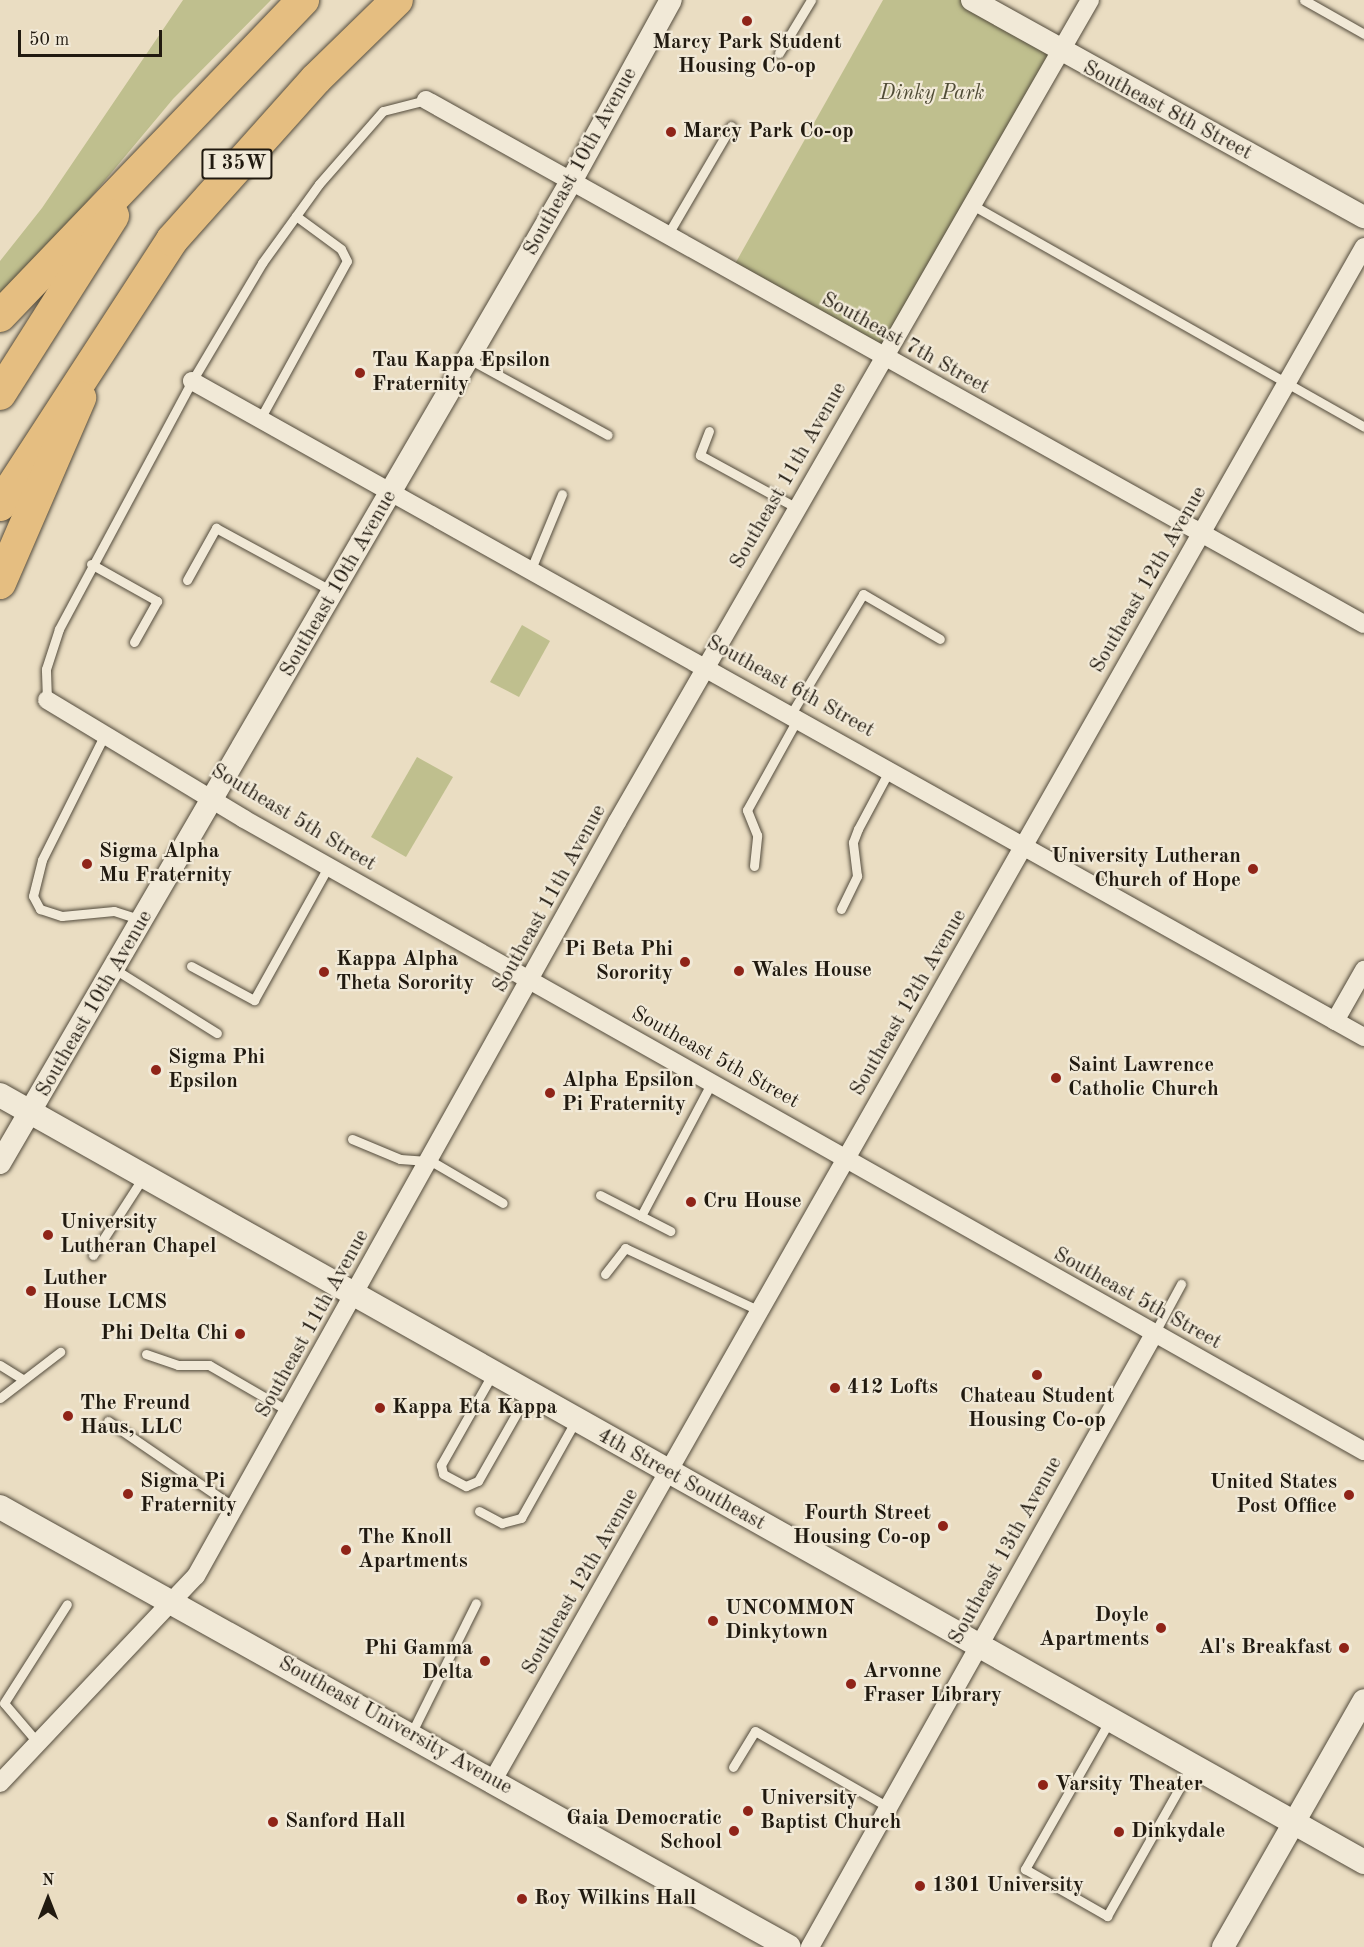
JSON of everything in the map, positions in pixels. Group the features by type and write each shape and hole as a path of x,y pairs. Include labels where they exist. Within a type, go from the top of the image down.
{"highway":[{"name":"I 35W","path":"0,394 112,217 203,102 303,0"},
{"name":"I 35W","path":"0,505 99,346 189,219 316,79 397,0"},
{"path":"0,316 203,102"},
{"path":"0,583 99,346"}],"main road":[{"name":"4th Street Southeast","path":"0,1095 1364,1862"},
{"name":"Southeast University Avenue","path":"0,1507 411,1734 789,1947"}],"street":[{"name":"Southeast 10th Avenue","path":"0,1163 116,970 334,593 573,178 671,0"},
{"name":"Southeast 8th Street","path":"972,0 1058,52 1364,216"},
{"name":"Southeast 11th Avenue","path":"0,1783 196,1576 532,981 706,666 883,358 974,206 1058,52 1090,0"},
{"name":"Southeast 7th Street","path":"426,100 573,178 883,358 1202,532 1364,624"},
{"name":"Southeast 12th Avenue","path":"493,1780 1364,247"},
{"name":"Southeast 6th Street","path":"192,381 706,666 1364,1037"},
{"name":"Southeast 5th Street","path":"47,700 328,867 848,1158 1154,1334 1364,1451"},
{"path":"1335,1021 1364,970"},
{"name":"Southeast 13th Avenue","path":"810,1947 1154,1334"},
{"path":"1223,1947 1364,1700"}],"lane":[{"path":"779,53 811,0"},
{"path":"1304,0 1364,34"},
{"path":"47,700 49,653 91,564 192,381 296,216 383,111 426,100"},
{"path":"668,234 731,126"},
{"path":"974,206 1364,427"},
{"path":"260,419 347,261 341,249 296,216"},
{"path":"469,359 608,435"},
{"path":"709,431 700,455 797,508"},
{"path":"531,569 562,494"},
{"path":"187,580 216,528 334,593"},
{"path":"91,564 158,601 134,642"},
{"path":"754,866 757,835 747,810 795,716 863,594 940,639"},
{"path":"105,734 37,874 34,903 62,916 114,911 143,921"},
{"path":"841,909 857,876 853,842 890,770"},
{"path":"191,966 254,1000 328,867"},
{"path":"116,970 217,1033"},
{"path":"641,1216 712,1082"},
{"path":"352,1139 400,1159 431,1161 503,1203"},
{"path":"93,1255 144,1176"},
{"path":"600,1195 670,1231"},
{"path":"605,1274 625,1248 760,1311"},
{"path":"1154,1334 1181,1284"},
{"path":"0,1398 60,1352"},
{"path":"146,1354 178,1365 209,1365 290,1412"},
{"path":"0,1365 22,1379"},
{"path":"494,1373 441,1465 443,1474 466,1486 478,1481 528,1393"},
{"path":"479,1511 502,1523 520,1518 576,1420"},
{"path":"108,1421 235,1508"},
{"path":"411,1734 476,1603"},
{"path":"38,1743 4,1703 67,1604"},
{"path":"1110,1720 1025,1869 1107,1916 1192,1766"},
{"path":"733,1767 755,1731 888,1807"}],"green space":[{"path":"183,0 271,0 173,99 0,306 0,261 42,208"},
{"name":"Dinky Park","path":"883,0 971,0 1058,52 883,358 731,271"},
{"path":"522,625 550,641 519,697 490,682"},
{"path":"417,757 453,777 406,857 371,837"}],"place":[{"name":"Marcy Park Student Housing Co-op","path":"747,21"},
{"name":"Marcy Park Co-op","path":"671,132"},
{"name":"Tau Kappa Epsilon Fraternity","path":"360,373"},
{"name":"Sigma Alpha Mu Fraternity","path":"87,864"},
{"name":"University Lutheran Church of Hope","path":"1253,869"},
{"name":"Pi Beta Phi Sorority","path":"685,962"},
{"name":"Wales House","path":"739,971"},
{"name":"Kappa Alpha Theta Sorority","path":"324,972"},
{"name":"Sigma Phi Epsilon","path":"156,1070"},
{"name":"Saint Lawrence Catholic Church","path":"1056,1078"},
{"name":"Alpha Epsilon Pi Fraternity","path":"550,1093"},
{"name":"Cru House","path":"691,1202"},
{"name":"University Lutheran Chapel","path":"48,1235"},
{"name":"Luther House LCMS","path":"31,1291"},
{"name":"Phi Delta Chi","path":"240,1334"},
{"name":"Chateau Student Housing Co-op","path":"1037,1375"},
{"name":"412 Lofts","path":"835,1388"},
{"name":"Kappa Eta Kappa","path":"380,1408"},
{"name":"The Freund Haus, LLC","path":"68,1416"},
{"name":"Sigma Pi Fraternity","path":"128,1494"},
{"name":"United States Post Office","path":"1349,1495"},
{"name":"Fourth Street Housing Co-op","path":"943,1526"},
{"name":"The Knoll Apartments","path":"346,1550"},
{"name":"UNCOMMON Dinkytown","path":"713,1621"},
{"name":"Doyle Apartments","path":"1161,1628"},
{"name":"Al's Breakfast","path":"1344,1648"},
{"name":"Phi Gamma Delta","path":"485,1661"},
{"name":"Arvonne Fraser Library","path":"851,1684"},
{"name":"Varsity Theater","path":"1043,1785"},
{"name":"University Baptist Church","path":"748,1811"},
{"name":"Sanford Hall","path":"273,1822"},
{"name":"Gaia Democratic School","path":"734,1831"},
{"name":"Dinkydale","path":"1119,1832"},
{"name":"1301 University","path":"920,1886"},
{"name":"Roy Wilkins Hall","path":"522,1899"}]}
